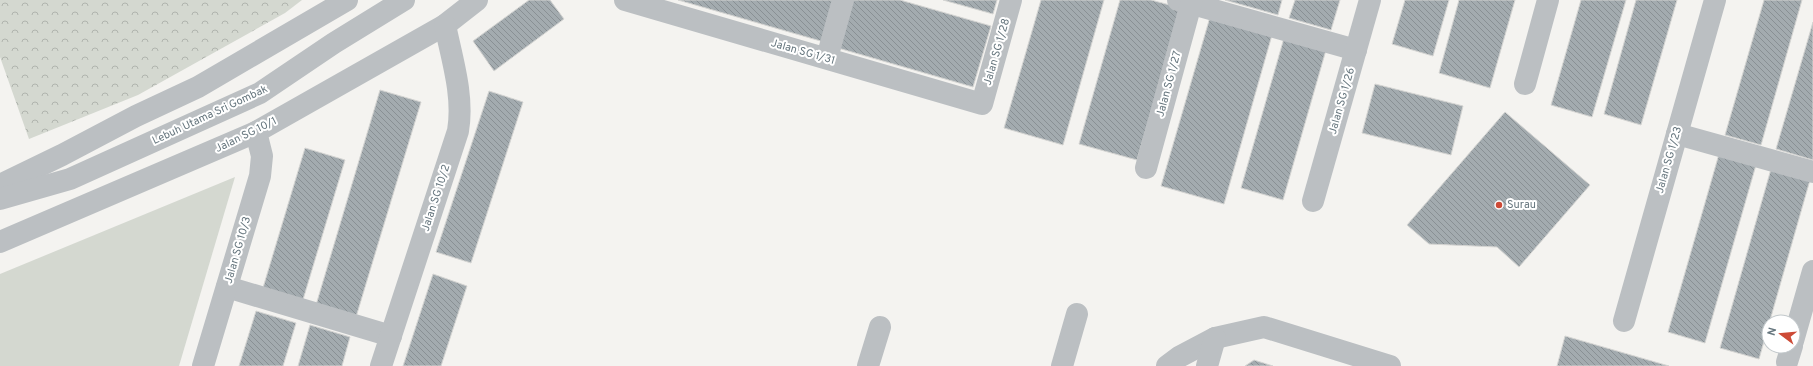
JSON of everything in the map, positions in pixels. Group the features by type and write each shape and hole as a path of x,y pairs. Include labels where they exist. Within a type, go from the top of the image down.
{"street":[{"name":"Lebuh Utama Sri Gombak","path":"3,186 136,116 198,87 347,0"},
{"name":"Lebuh Utama Sri Gombak","path":"3,186 70,179 260,93 334,43 404,0"},
{"name":"Jalan SG 10/1","path":"0,242 256,132 445,25 477,0"},
{"name":"Jalan SG 1/31","path":"625,0 982,104"},
{"path":"826,58 843,0"},
{"name":"Jalan SG 1/28","path":"982,104 1011,0"},
{"name":"Jalan SG 1/26","path":"1313,201 1370,0"},
{"path":"1525,84 1548,0"},
{"name":"Jalan SG 1/23","path":"1624,321 1715,0"},
{"path":"1187,1 1356,50"},
{"name":"Jalan SG 1/27","path":"1146,168 1187,1"},
{"name":"Jalan SG 10/2","path":"381,366 458,131 461,114 445,25"},
{"name":"Jalan SG 10/3","path":"203,366 260,176 262,156 256,132"},
{"path":"1677,134 1813,172"},
{"path":"1801,314 1813,271"},
{"path":"227,287 391,336"},
{"path":"1062,366 1078,314"},
{"path":"868,366 880,327"},
{"path":"1167,366 1179,357 1215,338 1264,327 1355,361 1390,366"},
{"path":"1207,366 1215,338"}],"green space":[{"path":"0,0 302,0 285,13 138,95 29,139 0,57"},
{"path":"235,177 179,366 0,366 0,274"}],"building":[{"path":"529,0 550,0 564,19 494,71 473,41"},
{"path":"678,0 836,0 824,42"},
{"path":"852,0 900,0 991,26 973,87 838,48"},
{"path":"943,0 997,0 993,14"},
{"path":"1041,0 1104,0 1063,145 1004,128"},
{"path":"1120,0 1151,0 1181,8 1137,160 1079,144"},
{"path":"1225,0 1282,0 1278,15"},
{"path":"1295,0 1340,0 1331,30 1289,18"},
{"path":"1405,0 1449,0 1433,56 1392,44"},
{"path":"1459,0 1515,0 1490,88 1439,73"},
{"path":"1581,0 1626,0 1592,117 1551,105"},
{"path":"1636,0 1677,0 1641,125 1604,114"},
{"path":"1764,0 1802,0 1761,145 1725,135"},
{"path":"1210,17 1272,35 1224,204 1161,186"},
{"path":"1813,22 1813,160 1776,149"},
{"path":"1284,38 1326,50 1283,200 1241,188"},
{"path":"1375,84 1463,106 1451,155 1362,133"},
{"path":"380,90 421,102 356,317 316,305"},
{"path":"489,91 523,102 471,263 436,252"},
{"name":"Surau","path":"1505,112 1590,185 1519,267 1497,247 1429,244 1407,225"},
{"path":"305,148 345,160 302,303 262,291"},
{"path":"1719,154 1756,165 1705,343 1668,332"},
{"path":"1771,169 1810,180 1772,314 1761,314 1761,352 1759,359 1720,348"},
{"path":"433,274 467,286 441,366 403,366"},
{"path":"256,311 296,323 283,366 239,366"},
{"path":"310,325 350,337 342,366 298,366"},
{"path":"1565,336 1669,366 1557,366"},
{"path":"1254,360 1273,366 1245,366"}],"place":[{"name":"Surau","path":"1499,205"}]}
